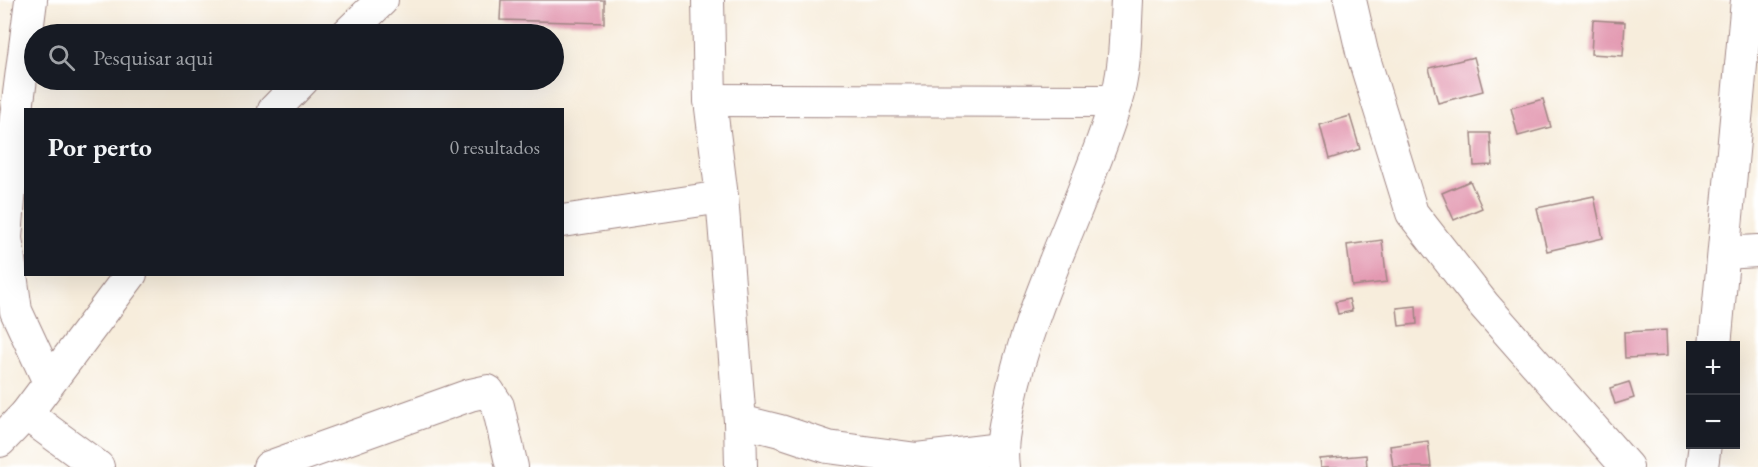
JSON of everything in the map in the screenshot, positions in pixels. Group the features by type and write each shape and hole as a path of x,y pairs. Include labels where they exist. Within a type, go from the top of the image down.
{"street":[{"path":"28,24 31,0"},
{"path":"357,24 382,0"},
{"path":"708,0 710,100 722,197 740,421 741,467"},
{"path":"740,421 828,447 917,459 1002,458 1012,388 1027,334 1093,168 1116,101 1124,68 1127,0"},
{"path":"1350,0 1362,52 1412,213 1484,305 1628,467"},
{"path":"1715,341 1747,0"},
{"path":"24,55 15,125 6,238 16,311 49,382"},
{"path":"276,108 293,90"},
{"path":"710,100 1116,101"},
{"path":"564,221 722,197"},
{"path":"1724,252 1758,251"},
{"path":"0,441 26,414 129,276"},
{"path":"269,467 470,395 488,391 498,406 512,467"},
{"path":"26,414 99,467"},
{"path":"1702,467 1704,449"}],"building":[{"path":"501,0 604,0 604,23 500,20"},
{"path":"1593,20 1625,22 1623,56 1591,54"},
{"path":"1474,57 1483,91 1438,103 1429,68"},
{"path":"1543,99 1551,127 1518,136 1511,108"},
{"path":"1350,116 1360,149 1329,159 1320,125"},
{"path":"1472,133 1490,133 1492,165 1474,166"},
{"path":"1470,181 1482,208 1454,220 1442,193"},
{"path":"1594,196 1603,238 1547,251 1537,208"},
{"path":"1382,240 1387,282 1352,286 1347,245"},
{"path":"1349,299 1352,311 1338,314 1335,302"},
{"path":"1416,306 1417,324 1399,326 1397,308"},
{"path":"1666,330 1667,356 1625,358 1624,332"},
{"path":"1629,382 1634,398 1615,404 1610,388"},
{"path":"1428,441 1431,467 1393,467 1390,446"},
{"path":"1366,455 1367,467 1321,467 1320,459"}]}
